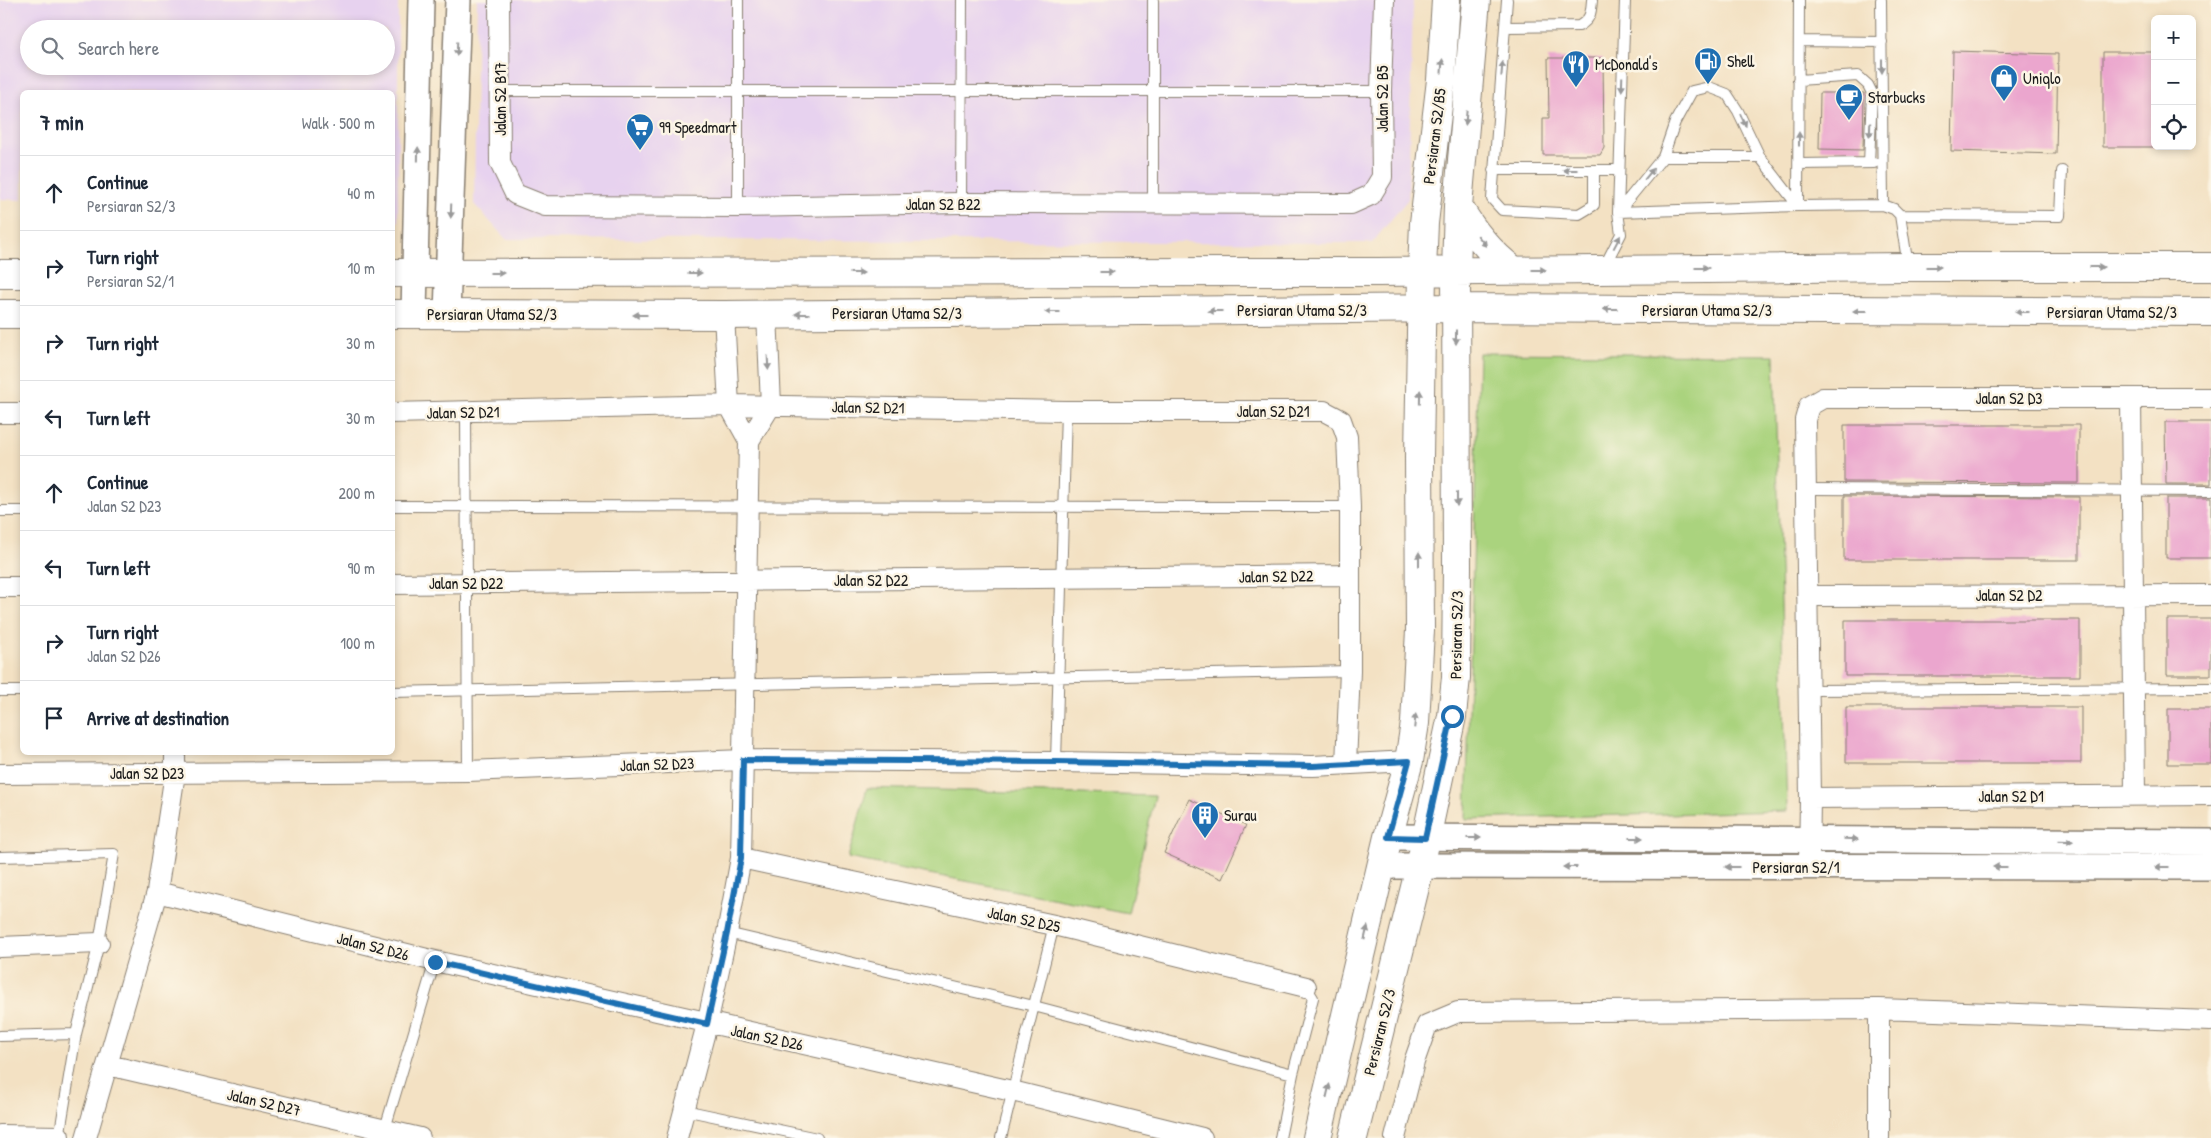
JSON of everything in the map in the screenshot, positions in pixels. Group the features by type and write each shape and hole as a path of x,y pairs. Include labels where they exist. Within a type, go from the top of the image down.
{"main road":[{"name":"Persiaran S2/B5","path":"1316,1138 1388,837 1409,761 1415,723 1420,630 1419,457 1424,223 1441,80 1446,0"},
{"name":"Persiaran S2/B5","path":"1456,271 1458,206 1476,0"},
{"path":"1458,206 1481,242 1494,256 1513,270"},
{"path":"1377,272 1404,256 1424,223"},
{"path":"404,273 1377,272 1908,267 2211,268"},
{"name":"Persiaran S2/3","path":"1352,1138 1420,867 1452,716 1456,677 1456,271"},
{"path":"0,274 20,274"},
{"name":"Persiaran Utama S2/3","path":"403,314 724,315 1421,310 1455,308 2211,312"},
{"path":"0,314 20,314"}],"street":[{"path":"403,314 421,0"},
{"path":"447,314 458,0"},
{"name":"Jalan S2 B17","path":"499,0 500,163 515,194"},
{"name":"Jalan S2 B5","path":"1371,195 1382,177 1381,92 1384,0"},
{"name":"Jalan S2 B22","path":"515,194 545,206 738,207 961,204 1351,204 1371,195"},
{"path":"749,441 771,405 767,314"},
{"path":"677,1138 707,1024 741,858 749,441 730,405 724,315"},
{"name":"Jalan S2 D3","path":"1806,489 1805,420 1809,406 1823,398 2211,398"},
{"path":"2131,398 2136,795"},
{"name":"Jalan S2 D21","path":"395,413 730,405 1066,411 1324,411 1341,420 1348,437 1350,507"},
{"path":"0,413 20,413"},
{"path":"1806,489 1810,798 1809,867"},
{"path":"1346,764 1350,672 1350,507"},
{"name":"Jalan S2 D22","path":"395,584 1349,576"},
{"path":"0,587 20,587"},
{"name":"Jalan S2 D2","path":"1808,596 2211,595"},
{"path":"86,1138 158,892 175,773 175,755"},
{"name":"Jalan S2 D23","path":"0,774 468,771 743,760 1313,766 1409,761"},
{"name":"Jalan S2 D1","path":"1810,798 2211,795"},
{"name":"Persiaran S2/1","path":"1388,837 1810,838 2211,842"},
{"name":"Jalan S2 D25","path":"741,858 1054,925 1306,987"},
{"name":"Persiaran S2/1","path":"1382,866 2211,867"},
{"name":"Jalan S2 D26","path":"158,892 435,962 1012,1091 1202,1138"},
{"path":"0,947 98,943"},
{"path":"1879,1010 1879,1138"},
{"path":"1395,1138 1414,1062 1427,1024 1458,1012 1879,1010 2211,1021"},
{"name":"Jalan S2 D27","path":"108,1065 384,1134 420,1138"},
{"path":"0,1135 59,1137"}],"lane":[{"path":"738,0 738,207"},
{"path":"961,204 962,0"},
{"path":"1153,0 1153,205"},
{"path":"1506,0 1492,199 1502,210 1579,214 1594,205 1594,170"},
{"path":"1505,27 1579,26 1588,21 1592,13 1592,0"},
{"path":"1602,269 1621,234 1618,212 1625,0"},
{"path":"1798,206 1799,0"},
{"path":"1881,0 1882,164 1885,205"},
{"path":"1799,41 1882,42"},
{"path":"1798,80 1858,76 1868,85 1872,93 1869,163"},
{"path":"1618,212 1663,157 1675,122 1692,91 1709,87 1727,94 1738,111 1760,157 1798,206"},
{"path":"500,91 1381,92"},
{"path":"1663,157 1760,157"},
{"path":"1799,164 1882,164"},
{"path":"1493,170 1619,170"},
{"path":"1618,212 1885,205 1900,215 2060,216 2062,170"},
{"path":"1900,215 1908,267"},
{"path":"1056,762 1066,411"},
{"path":"466,412 468,771"},
{"path":"1806,489 2211,491"},
{"path":"395,506 1350,507"},
{"path":"0,511 20,511"},
{"path":"395,692 1350,672"},
{"path":"1808,690 2211,688"},
{"path":"0,691 20,691"},
{"path":"0,857 114,854 98,943 76,1034 59,1137"},
{"path":"1001,1138 1054,925"},
{"path":"727,933 1034,1006 1293,1074"},
{"path":"384,1134 435,962"},
{"path":"1280,1138 1293,1074 1313,998 1306,987"},
{"path":"0,1036 76,1034"},
{"path":"684,1110 817,1138"}],"shaded area":[{"path":"0,0 398,0 398,222 395,222 395,90 20,90 20,200 0,199"},
{"path":"477,0 1413,0 1408,199 1372,243 506,239 474,204"}],"green space":[{"path":"1479,353 1774,355 1787,811 1466,819"},
{"path":"867,788 1155,796 1128,913 848,858"}],"building":[{"name":"Uniqlo","path":"1953,51 2058,54 2056,154 1951,151"},
{"path":"2103,52 2151,52 2151,147 2103,147"},
{"name":"McDonald's","path":"1548,58 1603,58 1604,148 1600,155 1543,155 1543,118 1549,118"},
{"name":"Starbucks","path":"1820,93 1864,93 1863,150 1819,149"},
{"path":"2165,422 2211,422 2211,484 2166,484"},
{"path":"1844,425 2079,425 2079,483 1844,482"},
{"path":"1844,496 2079,497 2079,560 1844,560"},
{"path":"2166,498 2211,498 2211,558 2166,558"},
{"path":"2167,619 2211,619 2211,675 2167,675"},
{"path":"1845,620 2080,620 2080,676 1845,676"},
{"path":"1846,707 2081,707 2081,763 1846,763"},
{"path":"2168,709 2211,709 2211,764 2168,764"},
{"name":"Surau","path":"1189,799 1246,825 1222,879 1164,853"}],"place":[{"name":"Shell","path":"1708,85"},
{"name":"McDonald's","path":"1576,88"},
{"name":"Uniqlo","path":"2004,102"},
{"name":"Starbucks","path":"1849,121"},
{"name":"99 Speedmart","path":"640,151"},
{"name":"Surau","path":"1205,839"}],"route":[{"path":"435,962 707,1024 741,858 743,760 1313,766 1409,761 1388,837 1425,838 1452,716"}]}
